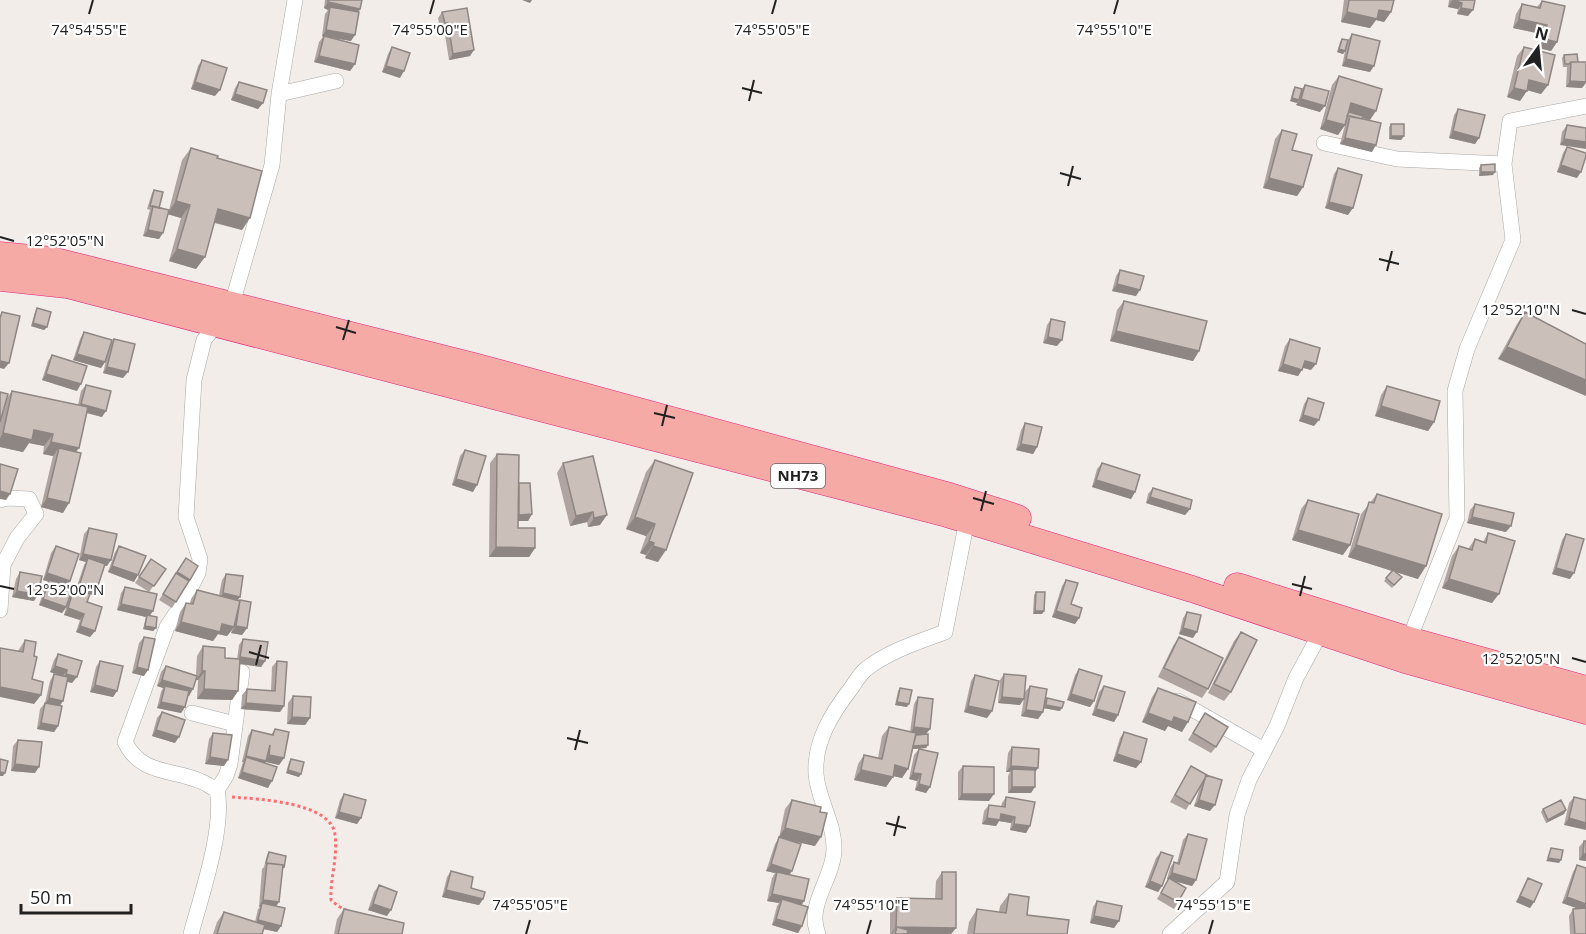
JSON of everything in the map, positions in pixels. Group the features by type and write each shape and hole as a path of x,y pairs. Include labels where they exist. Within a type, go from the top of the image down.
{"highway":[{"name":"NH73","path":"0,255 52,260 474,366 950,496 1409,640 1586,688"},
{"name":"NH73","path":"0,278 67,285 967,520 1192,589 1405,660 1586,711"}],"street":[{"path":"218,796 199,780 166,773 147,765 130,754 125,742 166,627 183,603 198,573 200,560 186,517 194,380 204,340 232,304 272,165 279,94 295,0"},
{"path":"279,94 336,81"},
{"path":"1409,640 1457,518 1455,391 1467,349 1513,240 1504,164 1510,121 1586,106"},
{"path":"1324,143 1398,159 1504,164"},
{"path":"0,500 8,498 29,500 36,514 17,538 3,565 0,609"},
{"path":"818,934 814,926 815,909 834,852 833,836 816,777 816,757 822,735 836,707 864,670 890,654 945,632 967,520"},
{"path":"1170,934 1227,882 1237,815 1249,780 1276,726 1296,678 1321,632"},
{"path":"191,934 217,831 218,796 230,764 242,672"},
{"path":"1178,701 1264,750"},
{"path":"192,713 235,724"}],"path":[{"path":"218,796 266,800 313,810 327,818 335,832 336,861 330,887 331,900 353,913"}],"building":[{"path":"328,0 362,0 360,9 328,2"},
{"path":"1349,0 1394,0 1391,12 1379,10 1377,19 1347,12"},
{"path":"1453,0 1475,0 1473,10 1461,8 1462,3"},
{"path":"1542,1 1565,6 1557,42 1544,39 1547,25 1519,19 1522,4 1540,8"},
{"path":"330,7 359,12 355,35 326,30"},
{"path":"467,8 474,50 453,54 448,23 445,23 442,12"},
{"path":"1352,34 1380,41 1374,66 1346,59"},
{"path":"324,36 359,45 355,64 319,56"},
{"path":"1342,39 1348,40 1345,51 1339,49"},
{"path":"392,47 410,53 404,71 386,66"},
{"path":"1524,47 1555,55 1548,85 1529,80 1527,91 1514,88"},
{"path":"1577,54 1578,62 1565,64 1564,55"},
{"path":"202,60 227,68 220,90 195,82"},
{"path":"1571,62 1586,62 1586,82 1570,81"},
{"path":"1339,76 1382,89 1376,111 1351,103 1345,125 1326,120"},
{"path":"239,82 267,90 263,103 235,94"},
{"path":"1305,85 1329,91 1325,106 1301,99"},
{"path":"1295,87 1302,89 1299,100 1292,98"},
{"path":"1458,109 1485,115 1479,138 1453,131"},
{"path":"1349,112 1363,116 1362,119 1347,116"},
{"path":"1350,116 1381,123 1376,145 1345,138"},
{"path":"1391,124 1404,124 1404,136 1391,136"},
{"path":"1567,125 1586,128 1586,142 1564,139"},
{"path":"1282,130 1297,134 1292,150 1312,155 1303,187 1269,178"},
{"path":"1567,147 1586,153 1581,172 1561,165"},
{"path":"191,148 262,171 250,218 218,209 205,257 177,249 190,205 176,201"},
{"path":"1495,164 1495,172 1481,172 1481,165"},
{"path":"1338,168 1362,175 1353,208 1329,202"},
{"path":"154,190 163,192 159,208 150,206"},
{"path":"153,206 169,210 163,233 148,230"},
{"path":"1120,270 1144,276 1140,290 1117,284"},
{"path":"1124,301 1207,321 1199,351 1116,331"},
{"path":"37,308 51,312 47,327 33,323"},
{"path":"2,312 20,316 9,363 0,361"},
{"path":"1525,312 1586,344 1586,380 1507,347"},
{"path":"1051,319 1065,322 1062,340 1048,337"},
{"path":"84,332 112,340 105,362 77,354"},
{"path":"114,339 135,344 128,372 107,367"},
{"path":"1290,339 1320,348 1316,364 1305,361 1302,370 1283,364"},
{"path":"52,355 87,366 81,384 46,374"},
{"path":"86,385 111,391 106,411 81,404"},
{"path":"1387,386 1440,401 1434,422 1381,406"},
{"path":"12,391 88,407 79,448 51,442 53,434 34,430 32,440 3,433"},
{"path":"0,392 8,394 0,422"},
{"path":"1308,398 1324,403 1319,420 1303,415"},
{"path":"1025,423 1042,427 1037,447 1021,444"},
{"path":"59,448 81,453 69,503 47,498"},
{"path":"465,450 486,456 477,485 456,479"},
{"path":"497,454 519,455 518,528 535,528 535,548 496,547"},
{"path":"593,456 607,515 594,518 593,512 576,516 563,463"},
{"path":"655,460 693,473 666,550 653,546 654,543 649,541 655,524 635,517"},
{"path":"1102,463 1140,475 1135,492 1096,480"},
{"path":"0,464 18,469 10,494 0,491"},
{"path":"519,483 530,483 532,514 519,515"},
{"path":"1153,488 1192,500 1190,509 1150,497"},
{"path":"1377,494 1442,514 1426,566 1356,545 1369,502 1374,503"},
{"path":"1308,500 1359,514 1350,545 1298,530"},
{"path":"1475,504 1514,513 1511,526 1472,517"},
{"path":"89,528 117,534 111,560 83,554"},
{"path":"1488,533 1515,541 1499,594 1449,579 1459,546 1472,550 1475,539 1486,543"},
{"path":"1566,534 1584,539 1574,573 1556,568"},
{"path":"56,546 79,554 70,581 47,573"},
{"path":"119,546 146,556 138,575 112,566"},
{"path":"88,558 105,564 97,589 80,583"},
{"path":"186,558 198,566 190,580 177,572"},
{"path":"151,559 166,569 154,586 139,577"},
{"path":"1393,570 1402,577 1394,585 1386,578"},
{"path":"20,572 42,576 38,595 17,591"},
{"path":"176,573 189,581 176,602 163,594"},
{"path":"226,574 243,576 240,597 223,593"},
{"path":"49,580 73,588 66,607 43,599"},
{"path":"1066,580 1078,583 1071,604 1082,608 1079,618 1056,611"},
{"path":"125,587 157,594 153,611 121,604"},
{"path":"74,588 90,594 87,602 102,607 95,631 80,626 84,614 68,608"},
{"path":"197,590 240,601 234,627 222,624 220,632 181,622 186,603 193,604"},
{"path":"1036,592 1045,592 1044,611 1035,611"},
{"path":"240,600 251,602 247,628 236,626"},
{"path":"1187,612 1201,615 1197,632 1183,628"},
{"path":"147,615 157,617 156,628 145,626"},
{"path":"1241,632 1257,640 1231,692 1214,684"},
{"path":"144,637 155,639 148,670 137,667"},
{"path":"1179,637 1223,658 1208,689 1164,668"},
{"path":"243,639 268,642 265,661 240,657"},
{"path":"25,640 36,642 34,656 37,657 32,679 43,682 41,695 0,687 0,648 23,652"},
{"path":"203,646 225,648 225,658 240,659 238,691 204,689"},
{"path":"58,654 82,661 77,677 66,674 67,670 55,666"},
{"path":"100,661 123,666 117,691 95,685"},
{"path":"277,661 287,662 284,706 246,703 247,689 275,691"},
{"path":"166,666 197,676 193,689 162,680"},
{"path":"1079,669 1102,676 1094,701 1071,694"},
{"path":"54,674 68,677 63,701 49,698"},
{"path":"1004,674 1026,676 1024,699 1002,697"},
{"path":"975,675 999,681 992,711 968,706"},
{"path":"165,686 189,691 185,707 161,702"},
{"path":"1030,686 1047,689 1043,712 1026,710"},
{"path":"1104,686 1125,692 1118,715 1096,709"},
{"path":"900,688 912,690 909,704 897,702"},
{"path":"1158,688 1196,702 1188,722 1174,717 1172,722 1148,713"},
{"path":"293,696 311,697 310,718 292,717"},
{"path":"918,697 933,699 930,729 914,727"},
{"path":"1047,698 1064,702 1062,708 1046,705"},
{"path":"45,703 62,706 58,726 41,723"},
{"path":"162,712 185,720 179,737 156,730"},
{"path":"1205,713 1228,727 1216,747 1193,733"},
{"path":"889,727 916,733 908,769 895,765 893,777 861,770 864,755 882,759"},
{"path":"275,729 289,732 284,758 269,755 270,745 266,761 246,756 252,730 273,735"},
{"path":"1124,732 1147,739 1141,762 1117,754"},
{"path":"213,733 232,735 228,760 210,757"},
{"path":"928,734 928,745 913,746 916,735"},
{"path":"18,740 42,742 39,767 15,764"},
{"path":"1012,747 1039,749 1038,768 1011,766"},
{"path":"919,749 938,753 930,787 919,784 921,774 913,773"},
{"path":"246,757 277,767 272,781 242,772"},
{"path":"0,759 8,761 5,773 0,772"},
{"path":"291,759 304,762 301,774 288,770"},
{"path":"963,766 994,767 994,794 962,794"},
{"path":"1191,766 1207,775 1190,804 1175,795"},
{"path":"1012,769 1035,770 1035,787 1012,787"},
{"path":"1206,775 1222,780 1215,805 1199,800"},
{"path":"344,794 366,800 361,818 339,812"},
{"path":"1006,797 1035,802 1030,826 1014,824 1015,817 1001,814 1000,820 987,818 989,805 1005,807"},
{"path":"1574,797 1586,800 1586,823 1569,818"},
{"path":"792,800 821,807 820,812 827,813 821,837 785,828"},
{"path":"1561,800 1566,810 1548,820 1543,809"},
{"path":"1188,834 1207,839 1196,880 1172,873 1174,862 1179,864"},
{"path":"779,837 801,844 792,871 771,864"},
{"path":"1584,841 1586,841 1586,854 1583,854"},
{"path":"1551,848 1563,850 1561,860 1548,858"},
{"path":"269,852 286,856 284,868 283,865 266,863"},
{"path":"1161,852 1173,856 1162,886 1150,881"},
{"path":"267,863 283,865 279,902 263,900"},
{"path":"1577,865 1586,868 1586,904 1567,897"},
{"path":"451,871 473,877 471,888 485,892 483,899 446,890"},
{"path":"777,872 809,879 804,901 772,894"},
{"path":"942,872 956,872 956,928 896,927 897,898 942,899"},
{"path":"1169,878 1186,888 1178,902 1161,893"},
{"path":"1528,878 1542,884 1534,902 1520,896"},
{"path":"379,885 397,892 391,910 373,904"},
{"path":"1009,894 1029,897 1027,915 1069,920 1067,934 974,934 977,909 1006,913"},
{"path":"782,899 808,907 802,926 776,919"},
{"path":"1097,901 1122,906 1119,921 1094,916"},
{"path":"262,903 285,908 281,926 258,920"},
{"path":"1586,908 1586,934 1575,934 1573,909"},
{"path":"344,909 404,923 402,934 338,934"},
{"path":"224,912 265,925 262,934 217,934"},
{"path":"897,927 908,930 907,934 895,934"}]}
